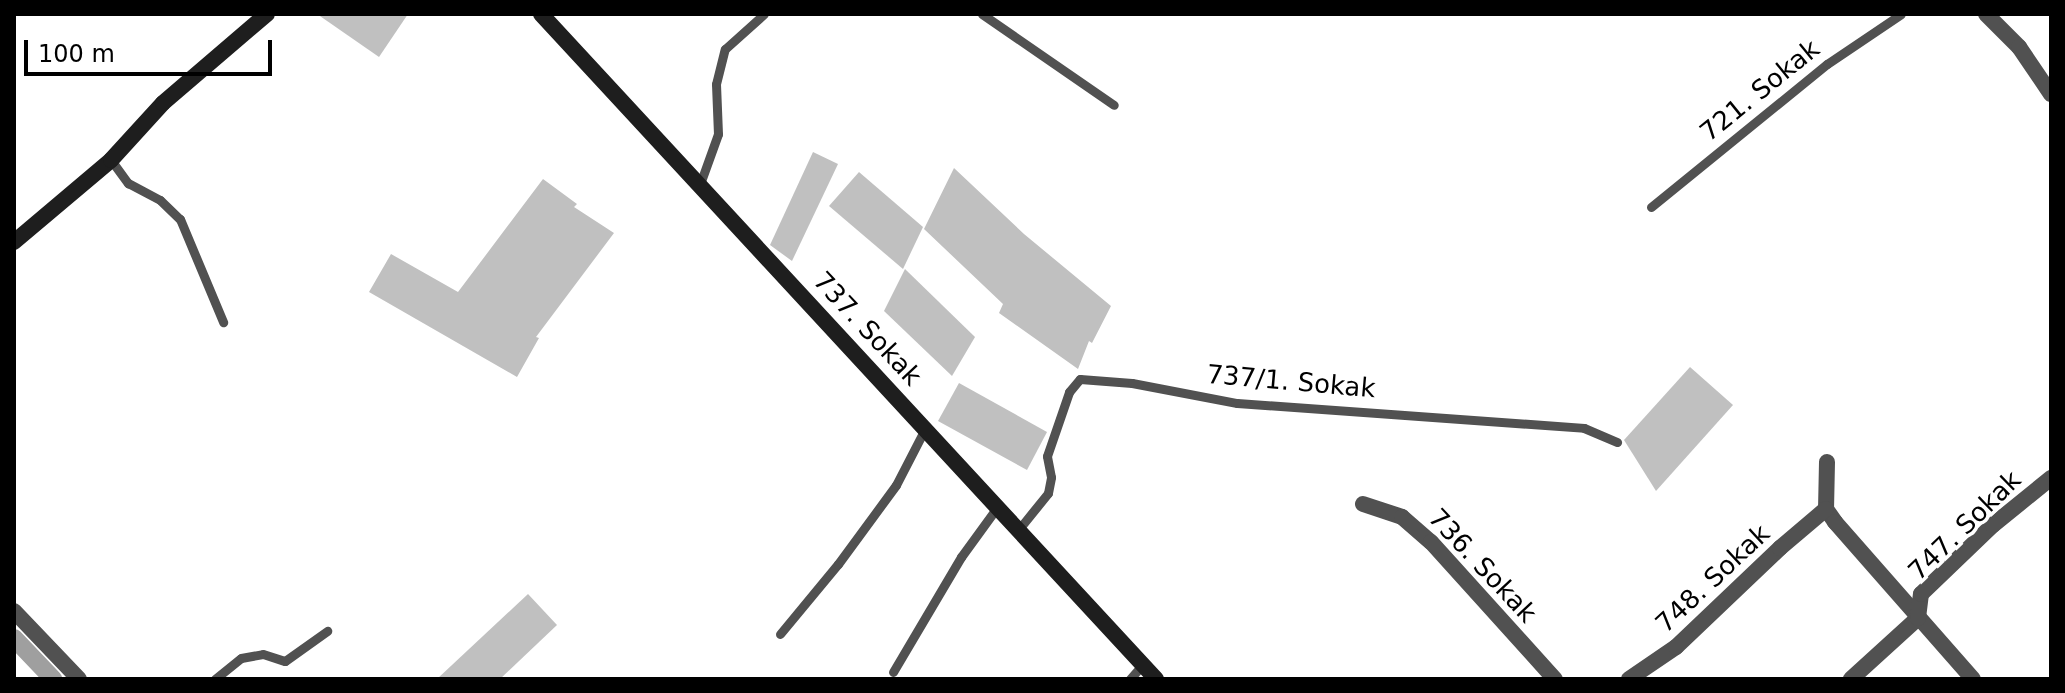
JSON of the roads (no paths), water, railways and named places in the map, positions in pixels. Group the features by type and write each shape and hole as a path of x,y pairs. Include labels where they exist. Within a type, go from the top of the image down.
{"street":[{"path":"14,242 111,160 163,103 267,14"},
{"name":"737. Sokak","path":"541,14 1156,679"},
{"path":"1986,14 2019,47 2051,94"},
{"path":"1827,462 1826,509 1973,679"},
{"name":"747. Sokak","path":"1851,679 1918,618 1921,594 1993,525 2051,478"},
{"name":"736. Sokak","path":"1363,504 1402,517 1431,542 1555,679"},
{"name":"748. Sokak","path":"1629,679 1676,647 1780,548 1826,509"},
{"path":"14,611 79,679"}],"lane":[{"path":"700,184 718,134 716,84 725,49 764,14"},
{"path":"982,14 1114,105"},
{"name":"721. Sokak","path":"1651,207 1827,64 1901,14"},
{"path":"111,160 128,183 160,200 180,219 223,322"},
{"name":"737/1. Sokak","path":"1019,529 1048,493 1051,477 1047,456 1069,392 1080,379 1132,383 1237,403 1584,428 1617,442"},
{"path":"780,634 838,564 896,485 926,427"},
{"path":"893,672 961,557 998,506"},
{"path":"215,679 241,658 263,654 285,661 327,631"},
{"path":"1130,679 1143,664"}],"waterway":[{"path":"14,638 53,679"}]}
